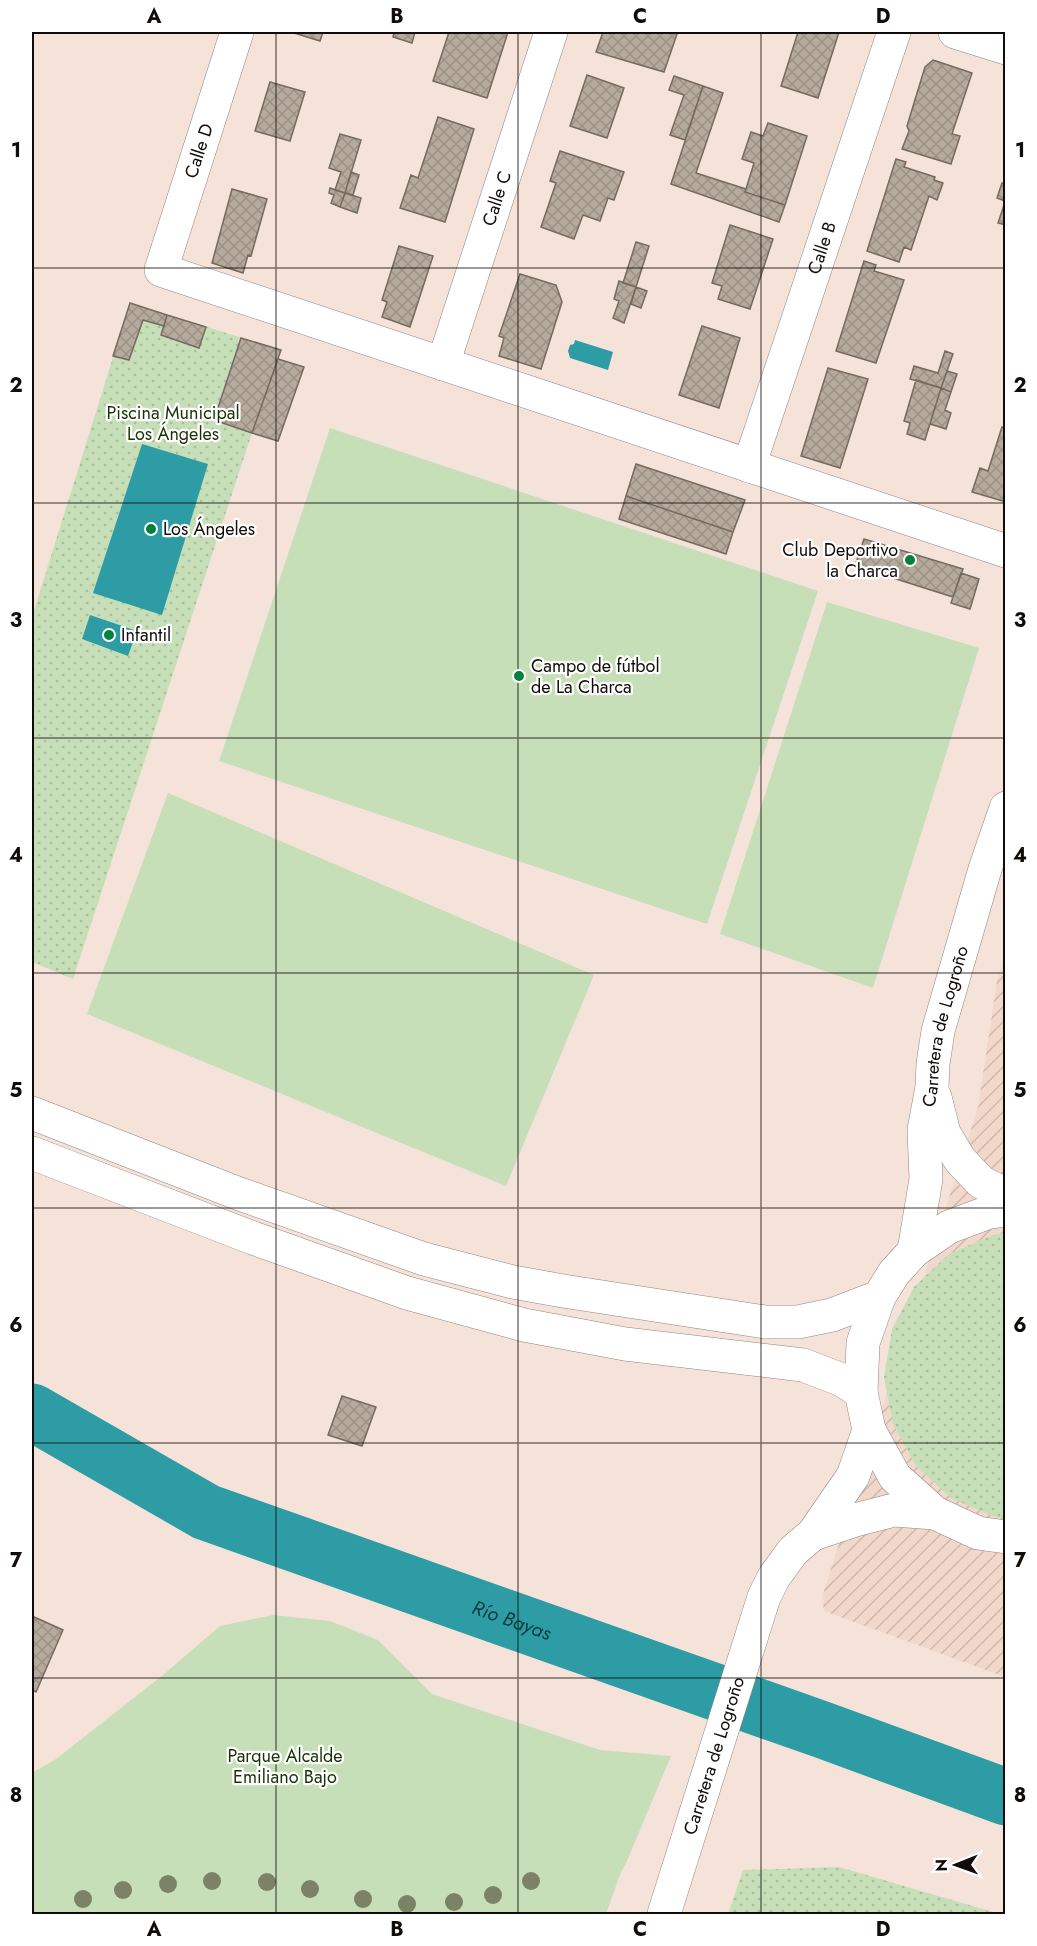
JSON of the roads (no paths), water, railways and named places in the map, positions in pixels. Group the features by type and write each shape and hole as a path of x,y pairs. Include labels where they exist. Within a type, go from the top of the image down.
{"street":[{"name":"Calle D","path":"237,32 160,270 443,364"},
{"name":"Calle C","path":"443,364 550,32"},
{"name":"Calle B","path":"749,466 894,32"},
{"path":"955,32 1005,48"},
{"path":"443,364 1005,551"},
{"name":"Carretera de Logroño","path":"914,1251 926,1179 924,1130 932,1086 938,1030 1005,808"},
{"path":"932,1086 944,1133 960,1160 981,1182 1005,1195"},
{"path":"32,1113 237,1194 424,1259 513,1282 765,1322 798,1322 832,1315 879,1297"},
{"path":"32,1153 253,1238 407,1293 524,1325 615,1343 803,1365 842,1380 861,1392"},
{"path":"1005,1210 989,1212 949,1227 914,1251 894,1272 879,1297 862,1343 861,1392 869,1430 895,1477 935,1513 978,1533 1005,1537"},
{"path":"813,1534 853,1476 869,1430"},
{"path":"813,1534 894,1510 935,1513"},
{"name":"Carretera de Logroño","path":"664,1914 764,1597 774,1577 793,1551 813,1534"}],"water":[{"path":"575,340 613,352 608,370 570,358 568,351"},
{"name":"Los Ángeles","path":"142,444 208,464 162,615 93,593"},
{"name":"Infantil","path":"90,615 137,631 128,656 82,639"}],"waterway":[{"name":"Río Bayas","path":"32,1412 206,1512 1006,1797"}],"place":[{"name":"Los Ángeles","path":"151,529"},
{"name":"Club Deportivo la Charca","path":"910,560"},
{"name":"Infantil","path":"109,635"},
{"name":"Campo de fútbol de La Charca","path":"519,676"}],"park label":[{"name":"Piscina Municipal Los Ángeles","path":"173,423"},
{"name":"Parque Alcalde Emiliano Bajo","path":"285,1766"}]}
